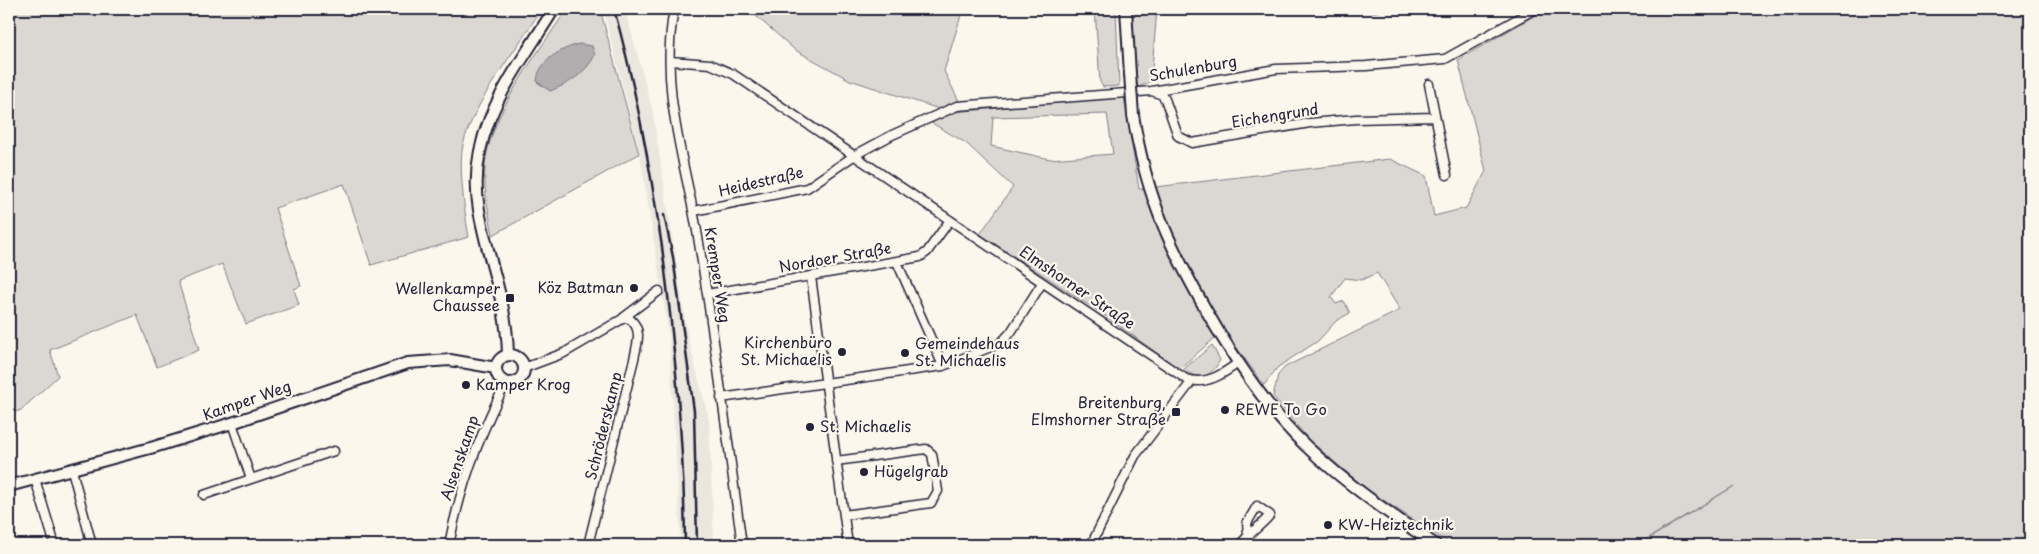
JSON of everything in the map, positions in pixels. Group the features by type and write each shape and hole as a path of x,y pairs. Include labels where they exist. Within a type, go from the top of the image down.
{"main road":[{"path":"508,355 503,302 479,212 477,162 482,135 492,111 554,9"},
{"path":"1126,9 1133,115 1140,155 1150,194 1166,236 1183,272 1238,363 1270,405 1306,446 1358,492 1436,545"},
{"path":"508,355 519,359 524,368 519,380 513,383 506,383 498,377 496,368 499,360 508,355"},
{"name":"Kamper Weg","path":"9,486 232,424 408,363 450,360 496,368"}],"street":[{"name":"Kremper Weg","path":"674,9 670,62 673,118 694,211 742,545"},
{"name":"Schulenburg","path":"855,155 924,119 957,106 1152,91 1258,71 1445,59 1535,9"},
{"name":"Elmshorner Straße","path":"670,62 710,64 725,70 855,155 1042,283 1192,381"},
{"path":"1429,84 1447,175"},
{"name":"Eichengrund","path":"1152,91 1162,95 1165,99 1178,136 1192,143 1310,123 1356,119 1435,117"},
{"name":"Heidestraße","path":"694,211 807,188 855,155"},
{"name":"Nordoer Straße","path":"707,294 924,256 950,220"},
{"path":"897,262 943,366"},
{"path":"811,277 848,545"},
{"path":"720,398 943,366 993,347 1005,340 1042,283"},
{"path":"524,368 564,353 624,319 659,291"},
{"name":"Schröderskamp","path":"588,545 638,336 636,325 624,319"},
{"path":"1091,545 1135,456 1192,381 1211,380 1238,363"},
{"name":"Alsenskamp","path":"449,545 468,469 486,422 506,383"},
{"path":"232,424 251,480"},
{"path":"836,460 926,449 932,454 938,492 931,503 844,515"},
{"path":"204,495 334,451"},
{"path":"72,470 92,545"},
{"path":"36,479 54,545"},
{"path":"1240,545 1248,533"}],"shaded area":[{"path":"9,9 541,9 486,93 476,111 463,145 461,165 469,237 371,265 344,184 275,208 301,286 294,289 299,305 246,324 222,264 178,281 199,350 157,367 137,315 50,350 58,376 21,410 9,414"},
{"path":"567,9 600,9 639,154 493,235 486,194 485,162 493,133 510,96"},
{"path":"603,9 625,9 652,108 688,338 709,419 714,545 681,545 669,336 640,154"},
{"path":"748,9 963,9 944,71 959,101 939,109 850,80 795,50"},
{"path":"1095,9 1116,9 1119,86 1103,87 1100,82"},
{"path":"1131,9 1157,9 1151,81 1139,87 1137,84"},
{"path":"1322,9 1389,9 1375,12 1322,11"},
{"path":"1546,9 2030,9 2030,545 1639,545 1734,486 1637,545 1452,545 1368,490 1309,440 1273,396 1278,375 1285,367 1400,310 1377,273 1361,280 1345,278 1331,297 1336,304 1344,301 1350,313 1336,321 1318,341 1278,367 1264,385 1224,330 1179,369 1107,317 980,234 1013,187 966,143 930,122 954,112 1124,97 1139,189 1390,159 1426,176 1434,216 1466,208 1486,171 1458,60","holes":["1107,114 1113,154 1050,159 991,146 993,117"]},
{"path":"579,44 592,46 595,55 582,72 564,85 550,91 537,82 541,67 546,62 558,52"},
{"path":"1212,345 1220,360 1213,371 1200,376 1183,370"}],"railway":[{"path":"614,9 642,127 662,247 678,396 683,470 685,545"},
{"path":"664,215 673,257 694,411 697,545"}],"place":[{"name":"Köz Batman","path":"634,288"},
{"name":"Wellenkamper Chaussee","path":"510,298"},
{"name":"Kirchenbüro St. Michaelis","path":"842,352"},
{"name":"Gemeindehaus St. Michaelis","path":"905,353"},
{"name":"Kamper Krog","path":"466,385"},
{"name":"REWE To Go","path":"1225,410"},
{"name":"Breitenburg, Elmshorner Straße","path":"1176,412"},
{"name":"St. Michaelis","path":"810,427"},
{"name":"Hügelgrab","path":"864,472"},
{"name":"KW-Heiztechnik","path":"1328,525"}]}
